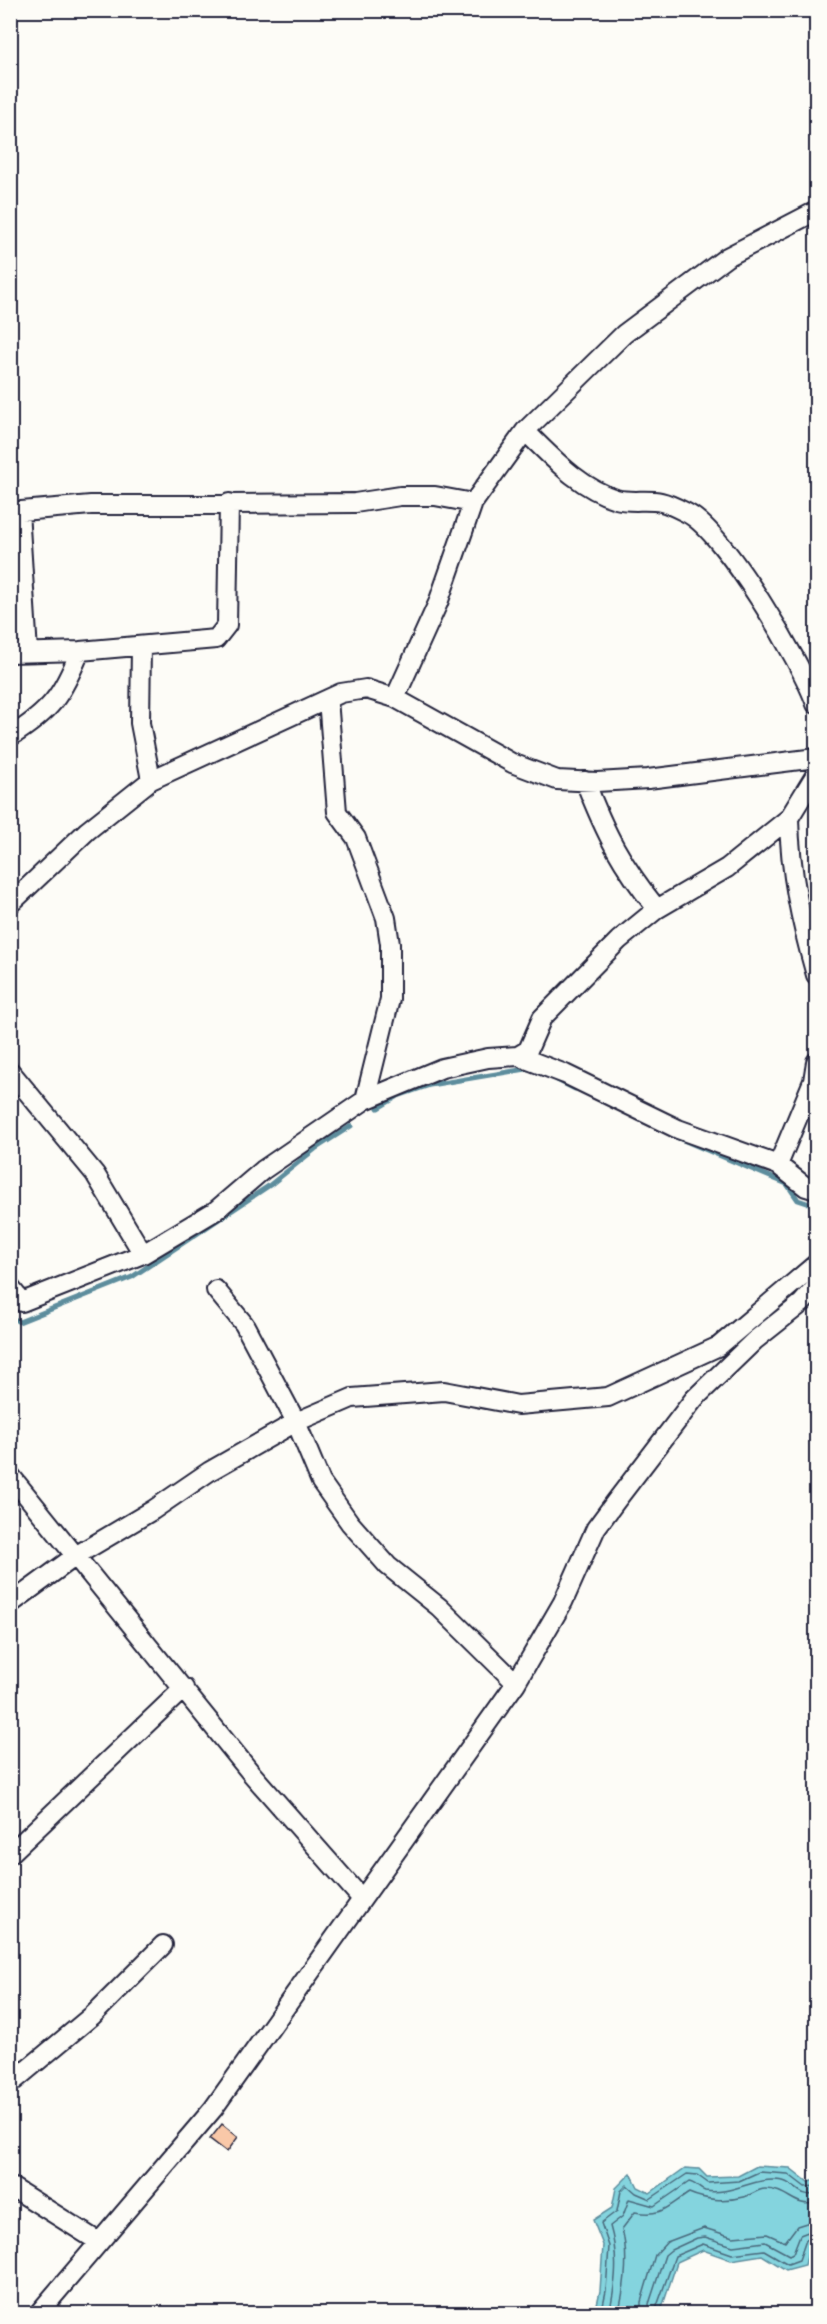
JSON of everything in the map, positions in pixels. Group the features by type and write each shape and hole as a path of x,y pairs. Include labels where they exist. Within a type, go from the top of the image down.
{"street":[{"path":"395,698 438,603 473,503 525,431 574,380 639,322 727,257 816,211"},
{"path":"525,431 575,478 616,499 662,502 690,514 713,535 781,633 808,681 816,704"},
{"path":"229,503 227,625 216,639 80,651 20,653 15,511 91,505 229,503 355,502 400,496 435,496 473,503"},
{"path":"141,646 140,723 151,780"},
{"path":"10,737 53,705 67,683 80,651"},
{"path":"10,904 87,831 151,780 341,693 366,689 395,698 512,763 557,780 648,779 816,758"},
{"path":"328,699 337,812 356,838 386,918 390,944 390,999 364,1100"},
{"path":"518,1056 528,1050 542,1018 571,992 619,940 657,909 727,868 789,818 816,774"},
{"path":"585,781 604,831 625,868 657,909"},
{"path":"789,818 790,862 801,921 816,975"},
{"path":"10,1287 22,1302 143,1254 215,1210 262,1170 364,1100 442,1068 488,1058 518,1056 565,1074 678,1129 778,1165 806,1186 816,1190"},
{"path":"778,1165 813,1082 816,1062"},
{"path":"10,1071 95,1174 143,1254"},
{"path":"10,1604 77,1555 153,1510 210,1471 296,1422 352,1398 444,1392 518,1405 608,1397 719,1346 816,1264"},
{"path":"38,2313 213,2109 516,1683 563,1602 596,1528 616,1501 694,1400 754,1341 802,1303 816,1287"},
{"path":"216,1290 244,1323 296,1422 321,1482 350,1523 388,1566 439,1607 516,1683"},
{"path":"10,1475 251,1773 362,1899"},
{"path":"10,1854 184,1688"},
{"path":"10,2084 93,2015 163,1945"},
{"path":"10,2186 99,2242"}],"water":[{"path":"757,2166 790,2168 808,2182 816,2180 816,2242 810,2244 805,2265 786,2270 762,2255 731,2260 703,2250 677,2262 662,2308 665,2313 595,2313 600,2291 603,2245 593,2220 612,2208 616,2188 631,2173 638,2187 650,2193 685,2168 699,2169 707,2177 738,2176"}],"building":[{"path":"222,2124 238,2137 227,2152 210,2139"}],"waterway":[{"path":"378,1108 398,1096 430,1085 532,1068"},
{"path":"557,1080 575,1089"},
{"path":"10,1316 19,1322 132,1277 270,1185 315,1149 351,1126"},
{"path":"676,1137 787,1184 798,1200 816,1206"}]}
